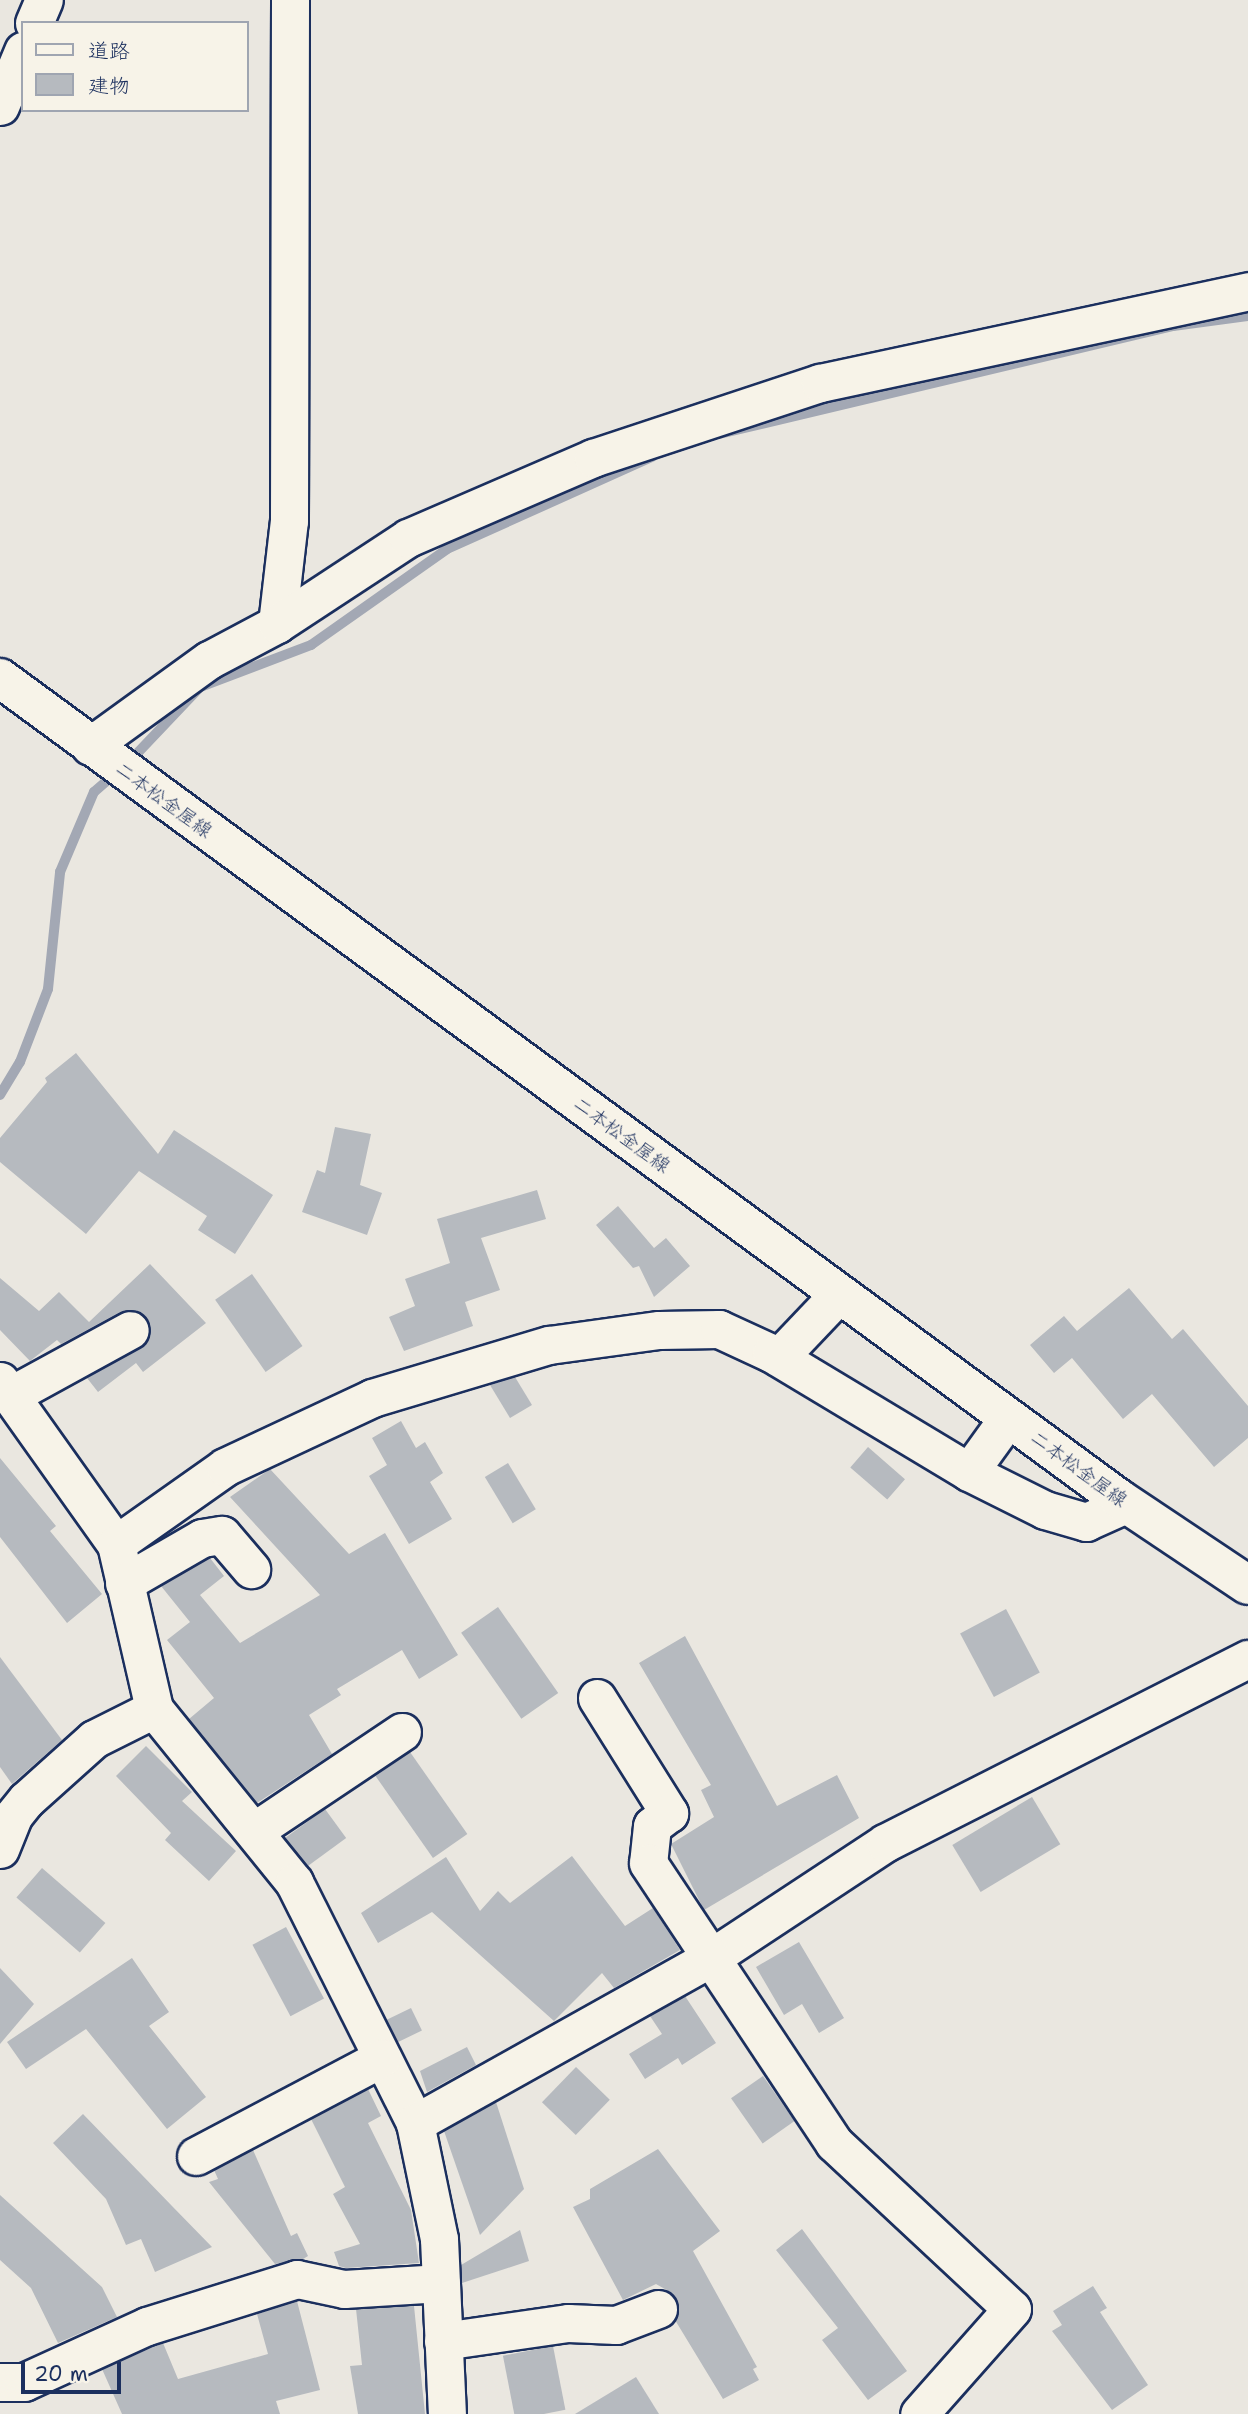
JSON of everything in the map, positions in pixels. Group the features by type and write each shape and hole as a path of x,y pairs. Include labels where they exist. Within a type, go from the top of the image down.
{"main road":[{"name":"二本松金屋線","path":"0,678 1126,1504 1248,1585"}],"street":[{"path":"35,21 44,0"},
{"path":"277,624 289,521 290,0"},
{"path":"0,106 21,56"},
{"path":"90,746 209,660 277,624 408,538 593,458 820,383 1248,291"},
{"path":"779,1357 839,1294"},
{"path":"116,1544 225,1468 372,1398 549,1345 719,1329 779,1357 969,1472 1045,1510 1086,1522 1126,1504"},
{"path":"131,1330 6,1388 116,1544 153,1709 294,1882 415,2123 439,2239 447,2414"},
{"path":"969,1472 1008,1418"},
{"path":"124,1583 202,1538 222,1535 251,1569"},
{"path":"415,2123 712,1957 885,1843 1248,1659"},
{"path":"597,1698 669,1813 652,1826 648,1863 834,2143 1012,2309 919,2414"},
{"path":"0,1849 13,1816 26,1800 94,1740 153,1709"},
{"path":"254,1831 402,1732"},
{"path":"197,2156 382,2058"},
{"path":"0,2382 24,2382 147,2326 297,2280 344,2289 441,2283"},
{"path":"443,2341 568,2323 616,2325 658,2309"}],"building":[{"path":"76,1053 158,1154 174,1130 273,1195 235,1254 198,1230 207,1216 139,1171 86,1234 0,1162 0,1138 47,1082 45,1078"},
{"path":"335,1127 371,1134 360,1185 382,1193 367,1235 302,1212 317,1170 325,1173"},
{"path":"537,1190 546,1219 481,1238 500,1290 465,1302 473,1326 404,1351 389,1317 415,1306 405,1279 450,1263 437,1219"},
{"path":"618,1206 654,1248 666,1238 690,1266 654,1297 639,1266 633,1268 596,1225"},
{"path":"150,1264 206,1323 143,1372 136,1363 98,1392 87,1378 148,1340 149,1321 141,1312 120,1312 61,1344 57,1340 30,1361 0,1330 0,1278 39,1311 59,1292 89,1322"},
{"path":"252,1274 302,1346 266,1372 215,1300"},
{"path":"1129,1288 1172,1339 1183,1329 1248,1406 1248,1438 1214,1467 1152,1394 1123,1419 1072,1358 1054,1373 1030,1345 1064,1316 1077,1331"},
{"path":"515,1377 532,1405 510,1418 490,1385"},
{"path":"401,1421 416,1448 425,1442 443,1473 430,1482 452,1519 409,1544 369,1476 387,1465 372,1438"},
{"path":"868,1447 905,1479 887,1500 850,1467"},
{"path":"0,1458 56,1526 50,1531 102,1594 67,1623 0,1537"},
{"path":"508,1463 536,1509 513,1523 485,1477"},
{"path":"270,1469 349,1554 385,1533 458,1655 419,1679 402,1650 337,1689 341,1695 309,1715 332,1754 257,1803 189,1719 214,1698 167,1640 190,1622 161,1586 210,1558 224,1576 200,1595 240,1643 320,1595 230,1497"},
{"path":"498,1607 558,1693 521,1719 461,1633"},
{"path":"1006,1609 1040,1673 994,1697 960,1633"},
{"path":"685,1636 777,1806 837,1775 859,1818 704,1910 671,1844 714,1817 701,1790 711,1785 639,1663"},
{"path":"0,1657 62,1740 12,1784 0,1767"},
{"path":"146,1746 192,1792 182,1801 236,1851 209,1881 165,1840 171,1833 116,1776"},
{"path":"410,1752 467,1834 433,1858 376,1776"},
{"path":"1032,1797 1060,1844 981,1892 952,1845"},
{"path":"325,1809 346,1838 307,1867 285,1838"},
{"path":"572,1856 625,1926 653,1908 680,1950 614,1988 602,1973 554,2021 432,1912 378,1943 361,1913 446,1857 480,1911 498,1891 510,1903"},
{"path":"42,1868 105,1923 80,1953 16,1897"},
{"path":"286,1927 324,1999 290,2016 252,1945"},
{"path":"799,1942 844,2018 819,2033 802,2004 784,2015 756,1967"},
{"path":"132,1958 169,2012 149,2026 206,2097 167,2129 86,2029 26,2069 7,2042"},
{"path":"0,1968 34,2004 0,2044"},
{"path":"685,1996 716,2043 682,2065 678,2058 645,2079 629,2054 662,2034 650,2016"},
{"path":"411,2008 422,2030 398,2042 387,2020"},
{"path":"467,2047 476,2065 427,2092 420,2071"},
{"path":"576,2067 610,2100 576,2135 542,2102"},
{"path":"763,2076 795,2121 763,2143 731,2098"},
{"path":"368,2089 381,2116 368,2123 411,2210 419,2263 346,2268 339,2266 334,2252 360,2244 333,2194 345,2187 311,2119"},
{"path":"496,2102 524,2189 480,2235 444,2131"},
{"path":"83,2114 212,2247 155,2272 141,2239 126,2245 106,2199 53,2143"},
{"path":"658,2149 720,2231 693,2251 757,2367 753,2369 759,2380 723,2399 675,2320 678,2302 672,2293 656,2284 623,2300 573,2207 590,2199 590,2189"},
{"path":"253,2150 291,2236 297,2233 308,2256 303,2259 275,2264 209,2182 218,2179 214,2170"},
{"path":"0,2195 102,2287 117,2317 58,2343 31,2288 0,2260"},
{"path":"802,2229 907,2371 868,2400 822,2340 838,2328 776,2250"},
{"path":"520,2230 529,2261 462,2283 461,2265"},
{"path":"1093,2286 1107,2308 1100,2312 1148,2385 1112,2410 1052,2331 1062,2325 1053,2311"},
{"path":"297,2301 320,2390 276,2401 280,2414 122,2414 102,2369 163,2343 178,2379 268,2354 257,2314"},
{"path":"414,2306 425,2414 358,2414 350,2366 362,2365 356,2309"},
{"path":"553,2346 565,2410 544,2414 514,2414 503,2356"},
{"path":"636,2377 659,2414 575,2414"}],"waterway":[{"path":"719,434 1173,326 1248,316"},
{"path":"128,763 200,687 311,645 447,549 652,457"},
{"path":"0,1095 20,1062 48,989 60,872 94,792 116,773"}]}
